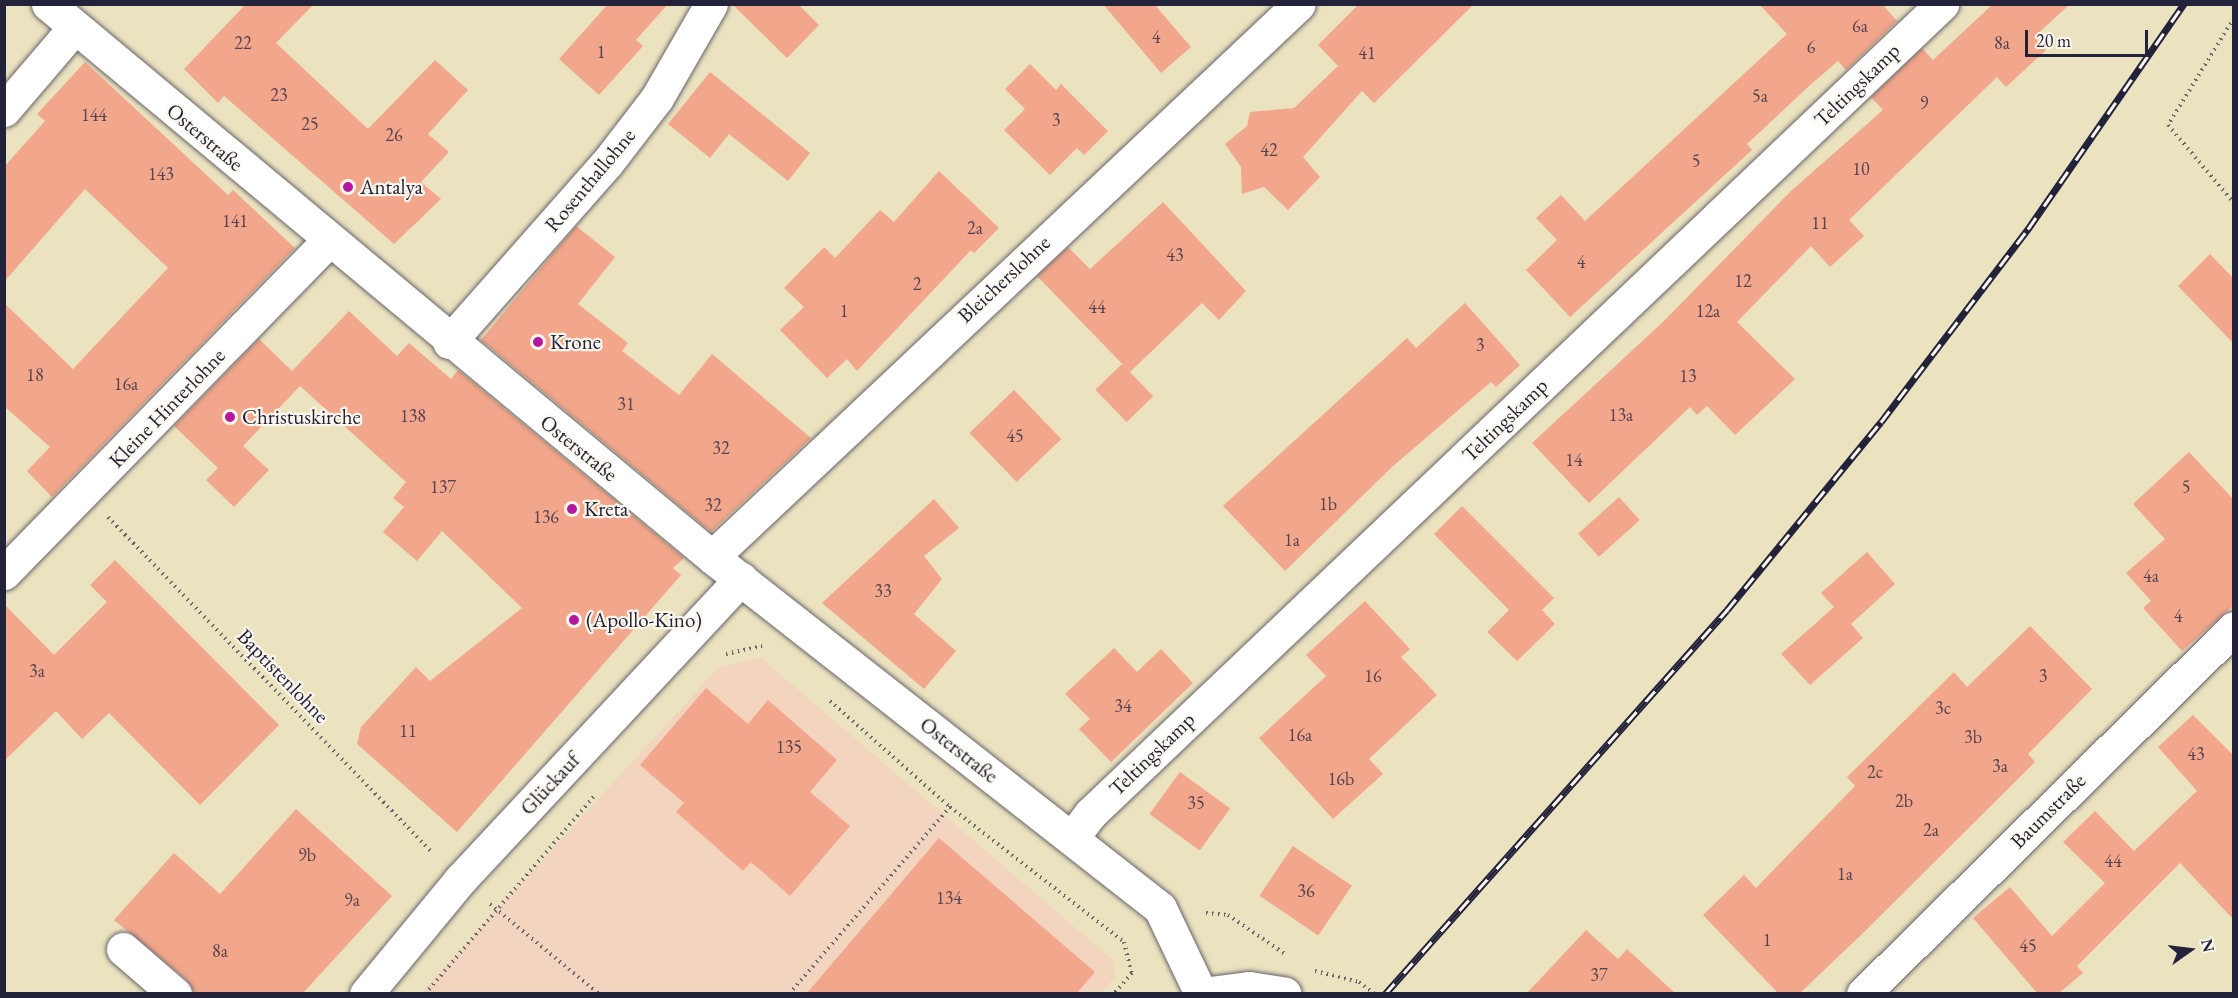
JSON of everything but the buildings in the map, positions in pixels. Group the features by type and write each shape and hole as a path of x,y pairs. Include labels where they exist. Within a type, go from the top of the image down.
{"street":[{"name":"Osterstraße","path":"48,4 449,342 712,557 1160,908 1201,993 1248,988 1285,993"},
{"name":"Rosenthallohne","path":"449,342 614,154 657,98 711,4"},
{"name":"Bleicherslohne","path":"712,557 1299,4"},
{"name":"Teltingskamp","path":"1072,838 1090,814 1942,4"},
{"path":"4,110 75,27"},
{"name":"Kleine Hinterlohne","path":"4,573 85,493 328,241"},
{"name":"Glückauf","path":"366,993 460,880 741,579"},
{"name":"Baumstraße","path":"1863,993 2234,627"},
{"path":"123,949 175,993"}],"path":[{"path":"2234,18 2168,125 2234,203"},
{"name":"Baptistenlohne","path":"85,493 460,880 599,993"},
{"path":"712,656 767,645"},
{"path":"819,692 950,807 1124,942 1132,973 1114,993"},
{"path":"425,993 605,783"},
{"path":"789,993 950,807"},
{"path":"1124,942 1206,913 1228,915 1296,960"},
{"path":"1305,965 1359,982 1375,993"}],"shaded area":[{"path":"761,658 1114,961 1115,977 1100,994 420,994 719,667"}],"railway":[{"path":"1385,994 1727,610 1881,422 2028,229 2184,4"}],"place":[{"name":"Antalya","path":"348,187"},
{"name":"Krone","path":"538,342"},
{"name":"Christuskirche","path":"230,417"},
{"name":"Kreta","path":"572,509"},
{"name":"(Apollo-Kino)","path":"574,620"}]}
